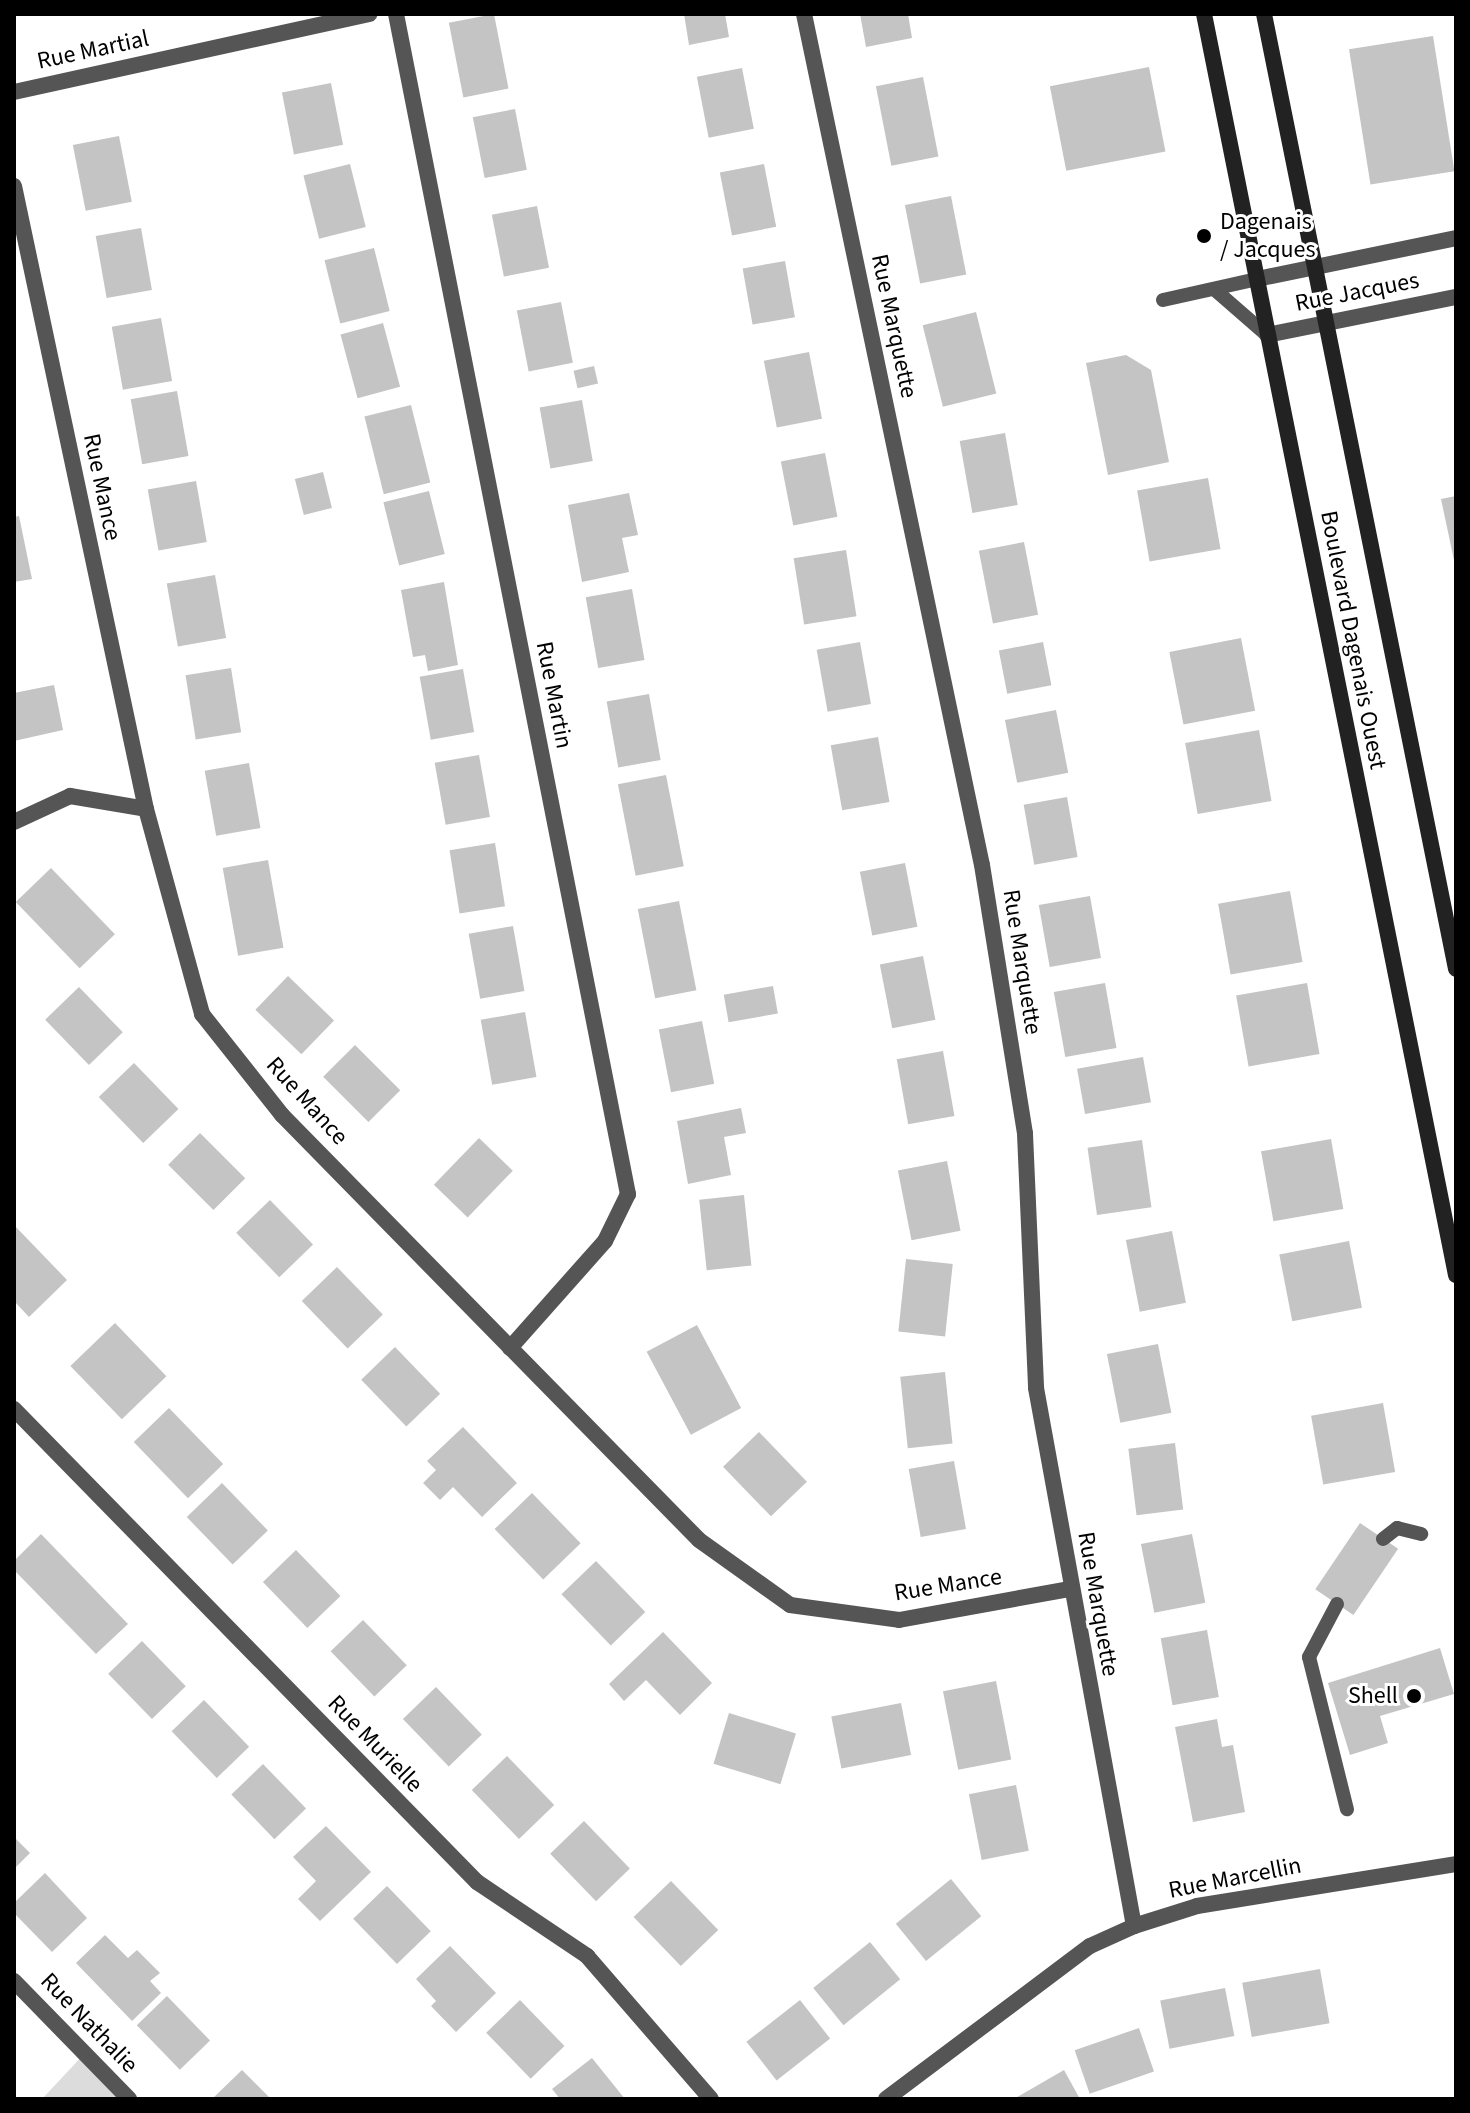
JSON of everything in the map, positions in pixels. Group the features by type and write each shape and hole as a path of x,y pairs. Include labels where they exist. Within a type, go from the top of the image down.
{"main road":[{"name":"Boulevard Dagenais Ouest","path":"1204,14 1456,1275"},
{"name":"Boulevard Dagenais Ouest","path":"1264,14 1456,969"}],"street":[{"name":"Rue Martial","path":"14,92 370,14"},
{"name":"Rue Martin","path":"396,14 628,1194 605,1241 510,1348"},
{"name":"Rue Marquette","path":"804,14 982,865 1025,1134 1036,1388 1070,1589 1134,1926"},
{"name":"Rue Mance","path":"14,186 146,809 202,1014 282,1115 699,1540 790,1605 899,1620 1070,1589"},
{"name":"Rue Jacques","path":"1257,279 1456,238"},
{"name":"Rue Jacques","path":"1267,335 1456,297"},
{"path":"14,822 70,796 146,809"},
{"name":"Rue Murielle","path":"14,1409 477,1882 587,1956 711,2099"},
{"name":"Rue Marcellin","path":"886,2099 1090,1946 1134,1926 1197,1906 1456,1864"},
{"name":"Rue Nathalie","path":"14,1981 129,2099"}],"lane":[{"path":"1163,300 1257,279"},
{"path":"1214,289 1267,335"},
{"path":"1383,1539 1397,1528 1421,1534"},
{"path":"1337,1604 1309,1657 1347,1809"}],"shaded area":[{"path":"85,2053 129,2099 42,2099"}],"building":[{"path":"494,14 509,89 463,97 449,23"},
{"path":"684,14 725,14 729,37 689,45"},
{"path":"860,14 908,14 912,38 866,47"},
{"path":"1433,36 1454,171 1370,185 1349,49"},
{"path":"1149,67 1165,151 1066,171 1050,86"},
{"path":"742,68 754,129 709,138 697,77"},
{"path":"923,77 938,157 891,166 876,86"},
{"path":"331,83 343,145 294,154 282,93"},
{"path":"515,109 527,170 485,178 473,117"},
{"path":"119,136 132,202 86,211 73,145"},
{"path":"350,164 366,227 319,239 303,176"},
{"path":"764,164 776,227 732,235 720,173"},
{"path":"951,196 966,275 920,283 905,205"},
{"path":"537,206 549,268 504,277 492,215"},
{"path":"141,228 152,290 107,298 96,236"},
{"path":"374,248 390,311 340,323 325,260"},
{"path":"785,261 795,317 753,325 743,268"},
{"path":"561,302 573,363 529,371 517,311"},
{"path":"976,312 996,394 943,407 923,325"},
{"path":"161,318 172,381 123,390 112,327"},
{"path":"383,323 400,387 358,398 340,334"},
{"path":"809,352 822,419 777,428 764,361"},
{"path":"1126,355 1151,370 1169,462 1108,475 1086,363"},
{"path":"594,366 598,384 578,388 574,371"},
{"path":"177,391 188,456 142,464 131,399"},
{"path":"582,400 593,461 550,469 540,407"},
{"path":"411,405 430,483 384,494 364,417"},
{"path":"1005,433 1018,505 972,513 960,441"},
{"path":"825,453 837,517 793,525 781,462"},
{"path":"323,472 332,508 304,515 295,479"},
{"path":"1208,478 1221,549 1150,561 1137,491"},
{"path":"196,481 207,542 159,551 148,490"},
{"path":"429,491 445,554 399,565 383,502"},
{"path":"629,493 638,535 622,538 629,572 582,582 568,505"},
{"path":"1456,496 1456,565 1455,565 1441,499"},
{"path":"19,516 32,579 14,582 14,517"},
{"path":"1024,542 1038,615 993,623 979,551"},
{"path":"846,550 856,616 804,624 794,558"},
{"path":"215,575 226,638 178,647 167,584"},
{"path":"444,582 458,665 428,671 425,655 413,657 401,590"},
{"path":"632,589 645,660 598,668 586,597"},
{"path":"1241,638 1255,711 1183,725 1169,652"},
{"path":"860,642 871,704 828,712 817,650"},
{"path":"1043,642 1051,685 1007,694 999,651"},
{"path":"231,668 241,732 196,739 186,675"},
{"path":"463,669 474,732 431,740 420,677"},
{"path":"54,685 63,730 14,741 14,693"},
{"path":"649,694 661,760 618,767 607,701"},
{"path":"1056,710 1068,773 1017,783 1005,720"},
{"path":"1259,730 1272,801 1198,814 1185,743"},
{"path":"878,737 889,802 842,810 831,745"},
{"path":"479,755 490,817 446,825 435,763"},
{"path":"249,763 260,828 216,836 205,771"},
{"path":"666,775 684,866 636,876 618,784"},
{"path":"1067,797 1078,857 1034,865 1024,805"},
{"path":"495,843 505,906 460,913 450,850"},
{"path":"268,860 283,948 238,956 223,868"},
{"path":"905,863 917,927 872,936 860,872"},
{"path":"51,868 115,934 80,968 16,902"},
{"path":"1290,891 1303,962 1231,975 1218,904"},
{"path":"1090,896 1101,958 1050,967 1039,905"},
{"path":"679,901 696,990 655,998 638,909"},
{"path":"513,926 524,991 480,999 469,934"},
{"path":"923,956 935,1020 892,1028 880,964"},
{"path":"288,976 334,1020 301,1054 255,1010"},
{"path":"1105,983 1116,1048 1065,1057 1054,992"},
{"path":"1307,983 1320,1054 1249,1066 1236,996"},
{"path":"773,986 778,1014 729,1022 724,995"},
{"path":"79,987 123,1032 89,1065 45,1020"},
{"path":"525,1012 536,1077 492,1085 481,1020"},
{"path":"702,1021 714,1084 671,1092 659,1029"},
{"path":"355,1045 400,1090 368,1122 323,1077"},
{"path":"943,1051 954,1116 908,1124 897,1059"},
{"path":"1143,1057 1151,1102 1085,1114 1077,1069"},
{"path":"134,1063 178,1109 143,1143 99,1097"},
{"path":"741,1108 746,1133 724,1137 731,1175 688,1184 677,1121"},
{"path":"200,1133 245,1178 213,1210 168,1165"},
{"path":"479,1138 513,1171 468,1217 434,1185"},
{"path":"1331,1139 1343,1209 1273,1221 1261,1151"},
{"path":"1142,1140 1151,1207 1097,1215 1088,1148"},
{"path":"947,1161 961,1231 911,1240 898,1171"},
{"path":"744,1195 751,1266 707,1270 699,1200"},
{"path":"270,1200 313,1245 279,1277 236,1233"},
{"path":"14,1225 67,1280 29,1317 14,1301"},
{"path":"1172,1231 1186,1303 1140,1312 1126,1240"},
{"path":"1349,1241 1362,1308 1292,1321 1279,1255"},
{"path":"906,1259 953,1264 945,1337 898,1332"},
{"path":"337,1267 383,1314 348,1349 302,1301"},
{"path":"115,1323 166,1376 122,1419 70,1366"},
{"path":"697,1325 741,1408 691,1435 647,1352"},
{"path":"1158,1344 1171,1413 1120,1423 1107,1354"},
{"path":"395,1347 440,1394 406,1426 361,1380"},
{"path":"945,1372 953,1444 908,1448 900,1377"},
{"path":"1383,1403 1395,1472 1323,1485 1311,1416"},
{"path":"169,1408 223,1464 188,1498 134,1442"},
{"path":"463,1427 517,1483 482,1517 453,1487 440,1500 423,1483 436,1470 427,1461"},
{"path":"759,1432 807,1482 771,1516 723,1467"},
{"path":"1175,1443 1183,1510 1137,1515 1128,1449"},
{"path":"954,1461 966,1529 921,1537 909,1469"},
{"path":"222,1483 268,1530 233,1565 187,1517"},
{"path":"532,1493 581,1543 543,1579 495,1529"},
{"path":"1360,1523 1398,1549 1353,1615 1315,1589"},
{"path":"41,1534 128,1624 96,1654 14,1570 14,1561"},
{"path":"1192,1534 1205,1603 1154,1613 1141,1544"},
{"path":"296,1550 340,1596 307,1628 263,1582"},
{"path":"596,1561 645,1612 611,1645 561,1594"},
{"path":"363,1620 407,1665 374,1697 331,1651"},
{"path":"1207,1630 1219,1697 1173,1705 1161,1638"},
{"path":"663,1632 712,1683 680,1715 646,1680 624,1701 609,1684"},
{"path":"142,1641 186,1686 152,1719 108,1674"},
{"path":"1440,1648 1454,1694 1380,1716 1388,1743 1350,1755 1328,1683"},
{"path":"996,1681 1011,1760 958,1770 943,1691"},
{"path":"436,1687 482,1734 449,1766 403,1719"},
{"path":"204,1700 249,1747 217,1778 172,1731"},
{"path":"901,1703 911,1755 841,1769 831,1717"},
{"path":"729,1713 796,1733 780,1784 714,1764"},
{"path":"1217,1719 1222,1747 1233,1745 1245,1812 1193,1822 1175,1727"},
{"path":"507,1756 554,1805 519,1839 472,1790"},
{"path":"263,1764 306,1809 274,1839 231,1795"},
{"path":"1016,1785 1029,1851 982,1860 969,1794"},
{"path":"584,1821 630,1868 596,1901 550,1854"},
{"path":"326,1826 371,1872 320,1921 298,1899 316,1881 293,1857"},
{"path":"14,1837 30,1853 14,1869"},
{"path":"45,1873 87,1918 52,1952 14,1913 14,1903"},
{"path":"951,1879 981,1916 926,1961 896,1924"},
{"path":"671,1881 718,1930 681,1966 634,1917"},
{"path":"387,1886 431,1931 397,1964 353,1919"},
{"path":"105,1935 128,1958 137,1950 160,1973 150,1981 161,1993 132,2021 76,1963"},
{"path":"870,1942 900,1979 843,2025 813,1988"},
{"path":"450,1946 496,1993 456,2032 431,2006 436,2001 416,1979"},
{"path":"1320,1969 1330,2023 1252,2037 1242,1983"},
{"path":"1225,1988 1234,2036 1170,2049 1160,2001"},
{"path":"167,1996 210,2041 180,2070 137,2025"},
{"path":"520,2000 564,2046 531,2079 486,2033"},
{"path":"800,2000 830,2039 777,2080 746,2042"},
{"path":"1139,2028 1154,2071 1090,2094 1075,2050"},
{"path":"592,2058 625,2099 560,2099 552,2089"},
{"path":"242,2070 271,2099 212,2099"},
{"path":"1064,2070 1080,2099 1014,2099"}],"place":[{"name":"Dagenais / Jacques","path":"1204,236"},
{"name":"Shell","path":"1414,1696"}]}
